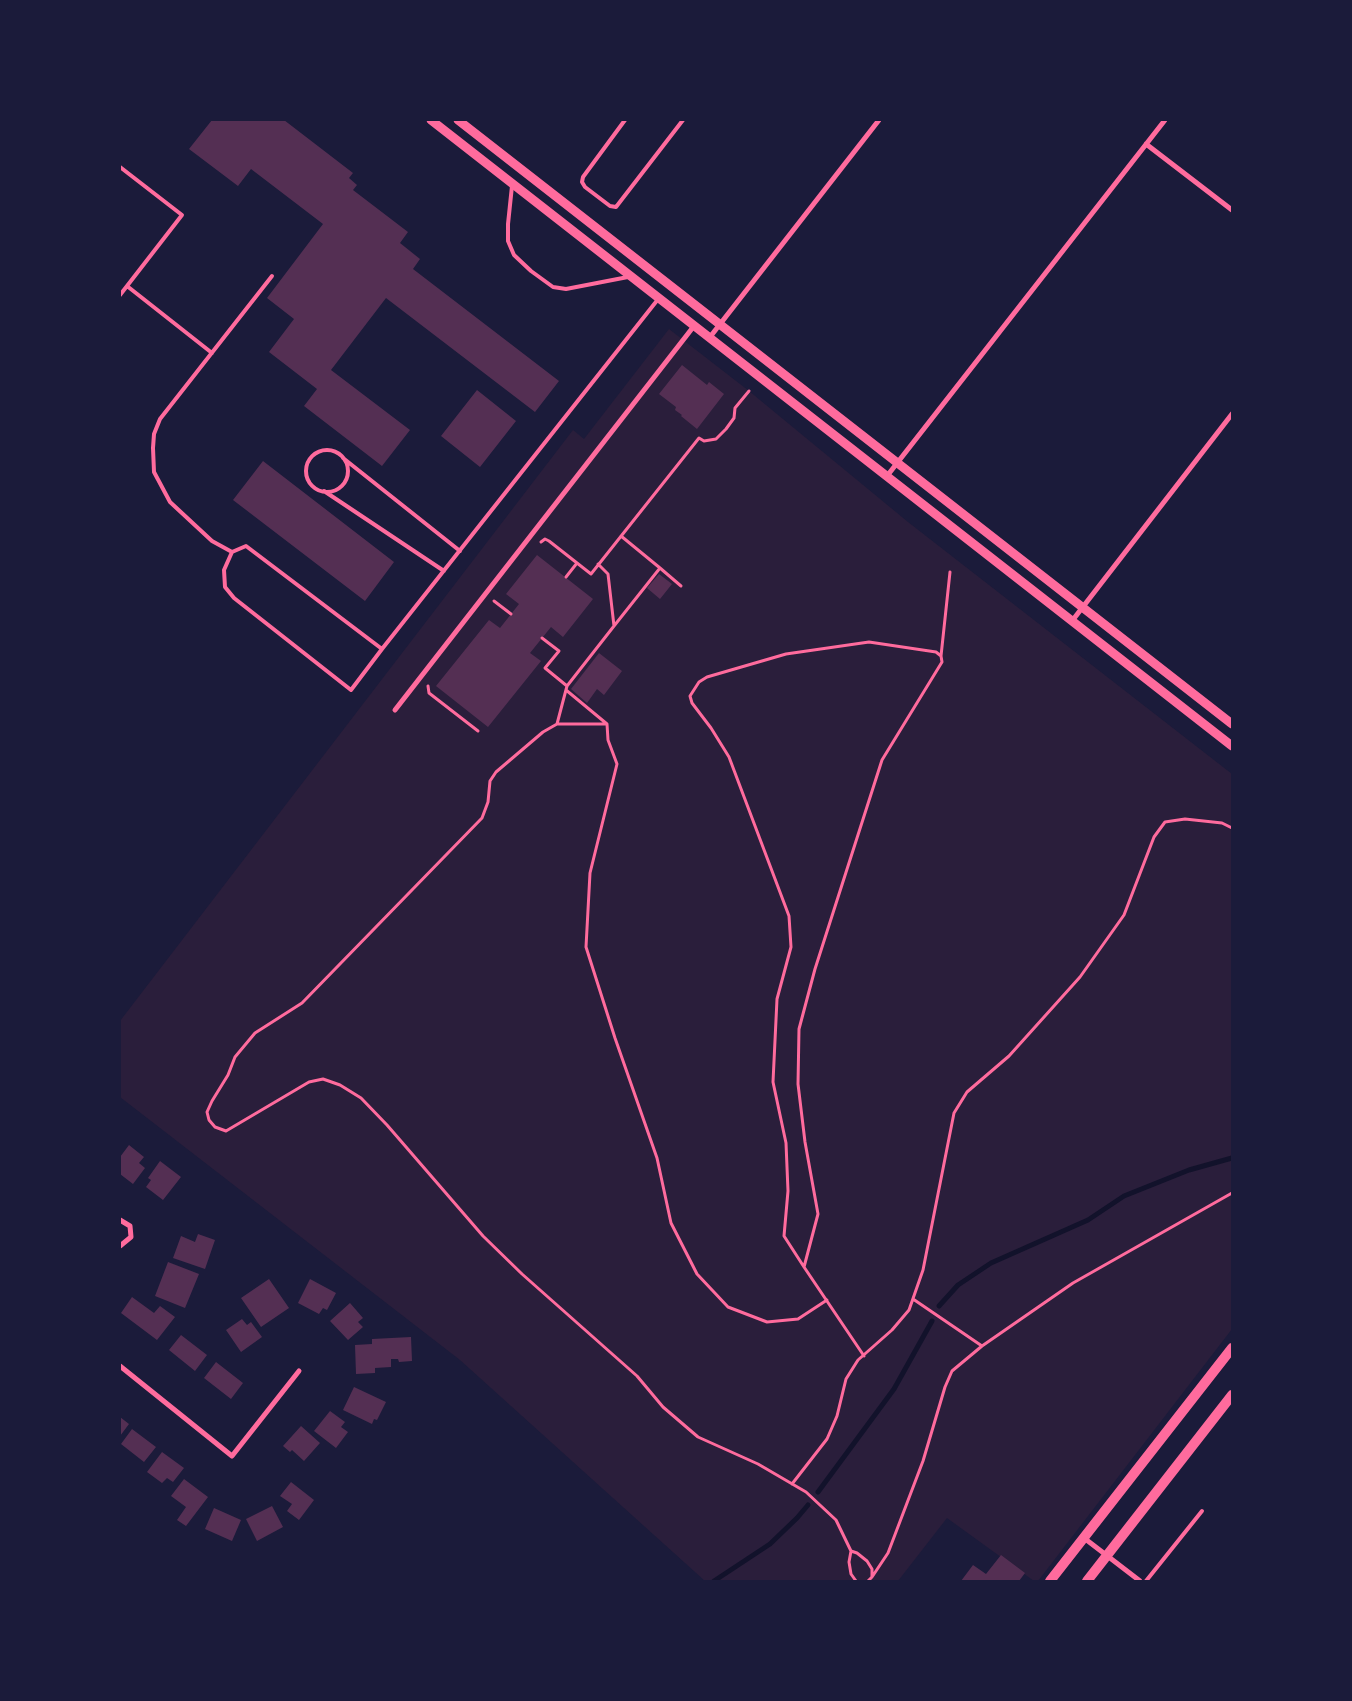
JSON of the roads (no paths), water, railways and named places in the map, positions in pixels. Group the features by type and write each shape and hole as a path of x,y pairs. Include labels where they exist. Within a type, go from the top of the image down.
{"main road":[{"path":"1050,1581 1231,1351"},
{"path":"1087,1581 1232,1395"}],"street":[{"path":"431,120 1232,746"},
{"path":"458,120 1232,724"},
{"path":"710,337 879,120"},
{"path":"887,476 1165,120"},
{"path":"1146,144 1232,210"},
{"path":"396,710 694,326"},
{"path":"1072,621 1232,414"},
{"path":"120,1220 130,1226 131,1237 120,1246"},
{"path":"120,1366 232,1456 299,1371"},
{"path":"1084,1538 1140,1581"}],"lane":[{"path":"625,120 583,177 582,182 585,187 610,206 616,207 683,120"},
{"path":"120,167 182,215 120,296"},
{"path":"512,183 508,241 514,256 531,270 553,287 566,290 631,276"},
{"path":"232,552 212,540 170,502 154,472 154,434 160,419 272,276"},
{"path":"127,286 212,353"},
{"path":"382,649 246,546 232,552 224,570 225,587 234,598 351,690 659,298"},
{"path":"444,572 311,485 306,473 309,460 313,455 325,450 338,453 460,551"},
{"path":"324,492 338,489 347,478 347,464 343,458"},
{"path":"1146,1581 1202,1511"}],"waterway":[{"path":"939,1306 958,1285 991,1263 1088,1220 1124,1196 1189,1170 1232,1158"},
{"path":"818,1492 894,1389 932,1321"},
{"path":"714,1581 770,1544 808,1505"}]}
